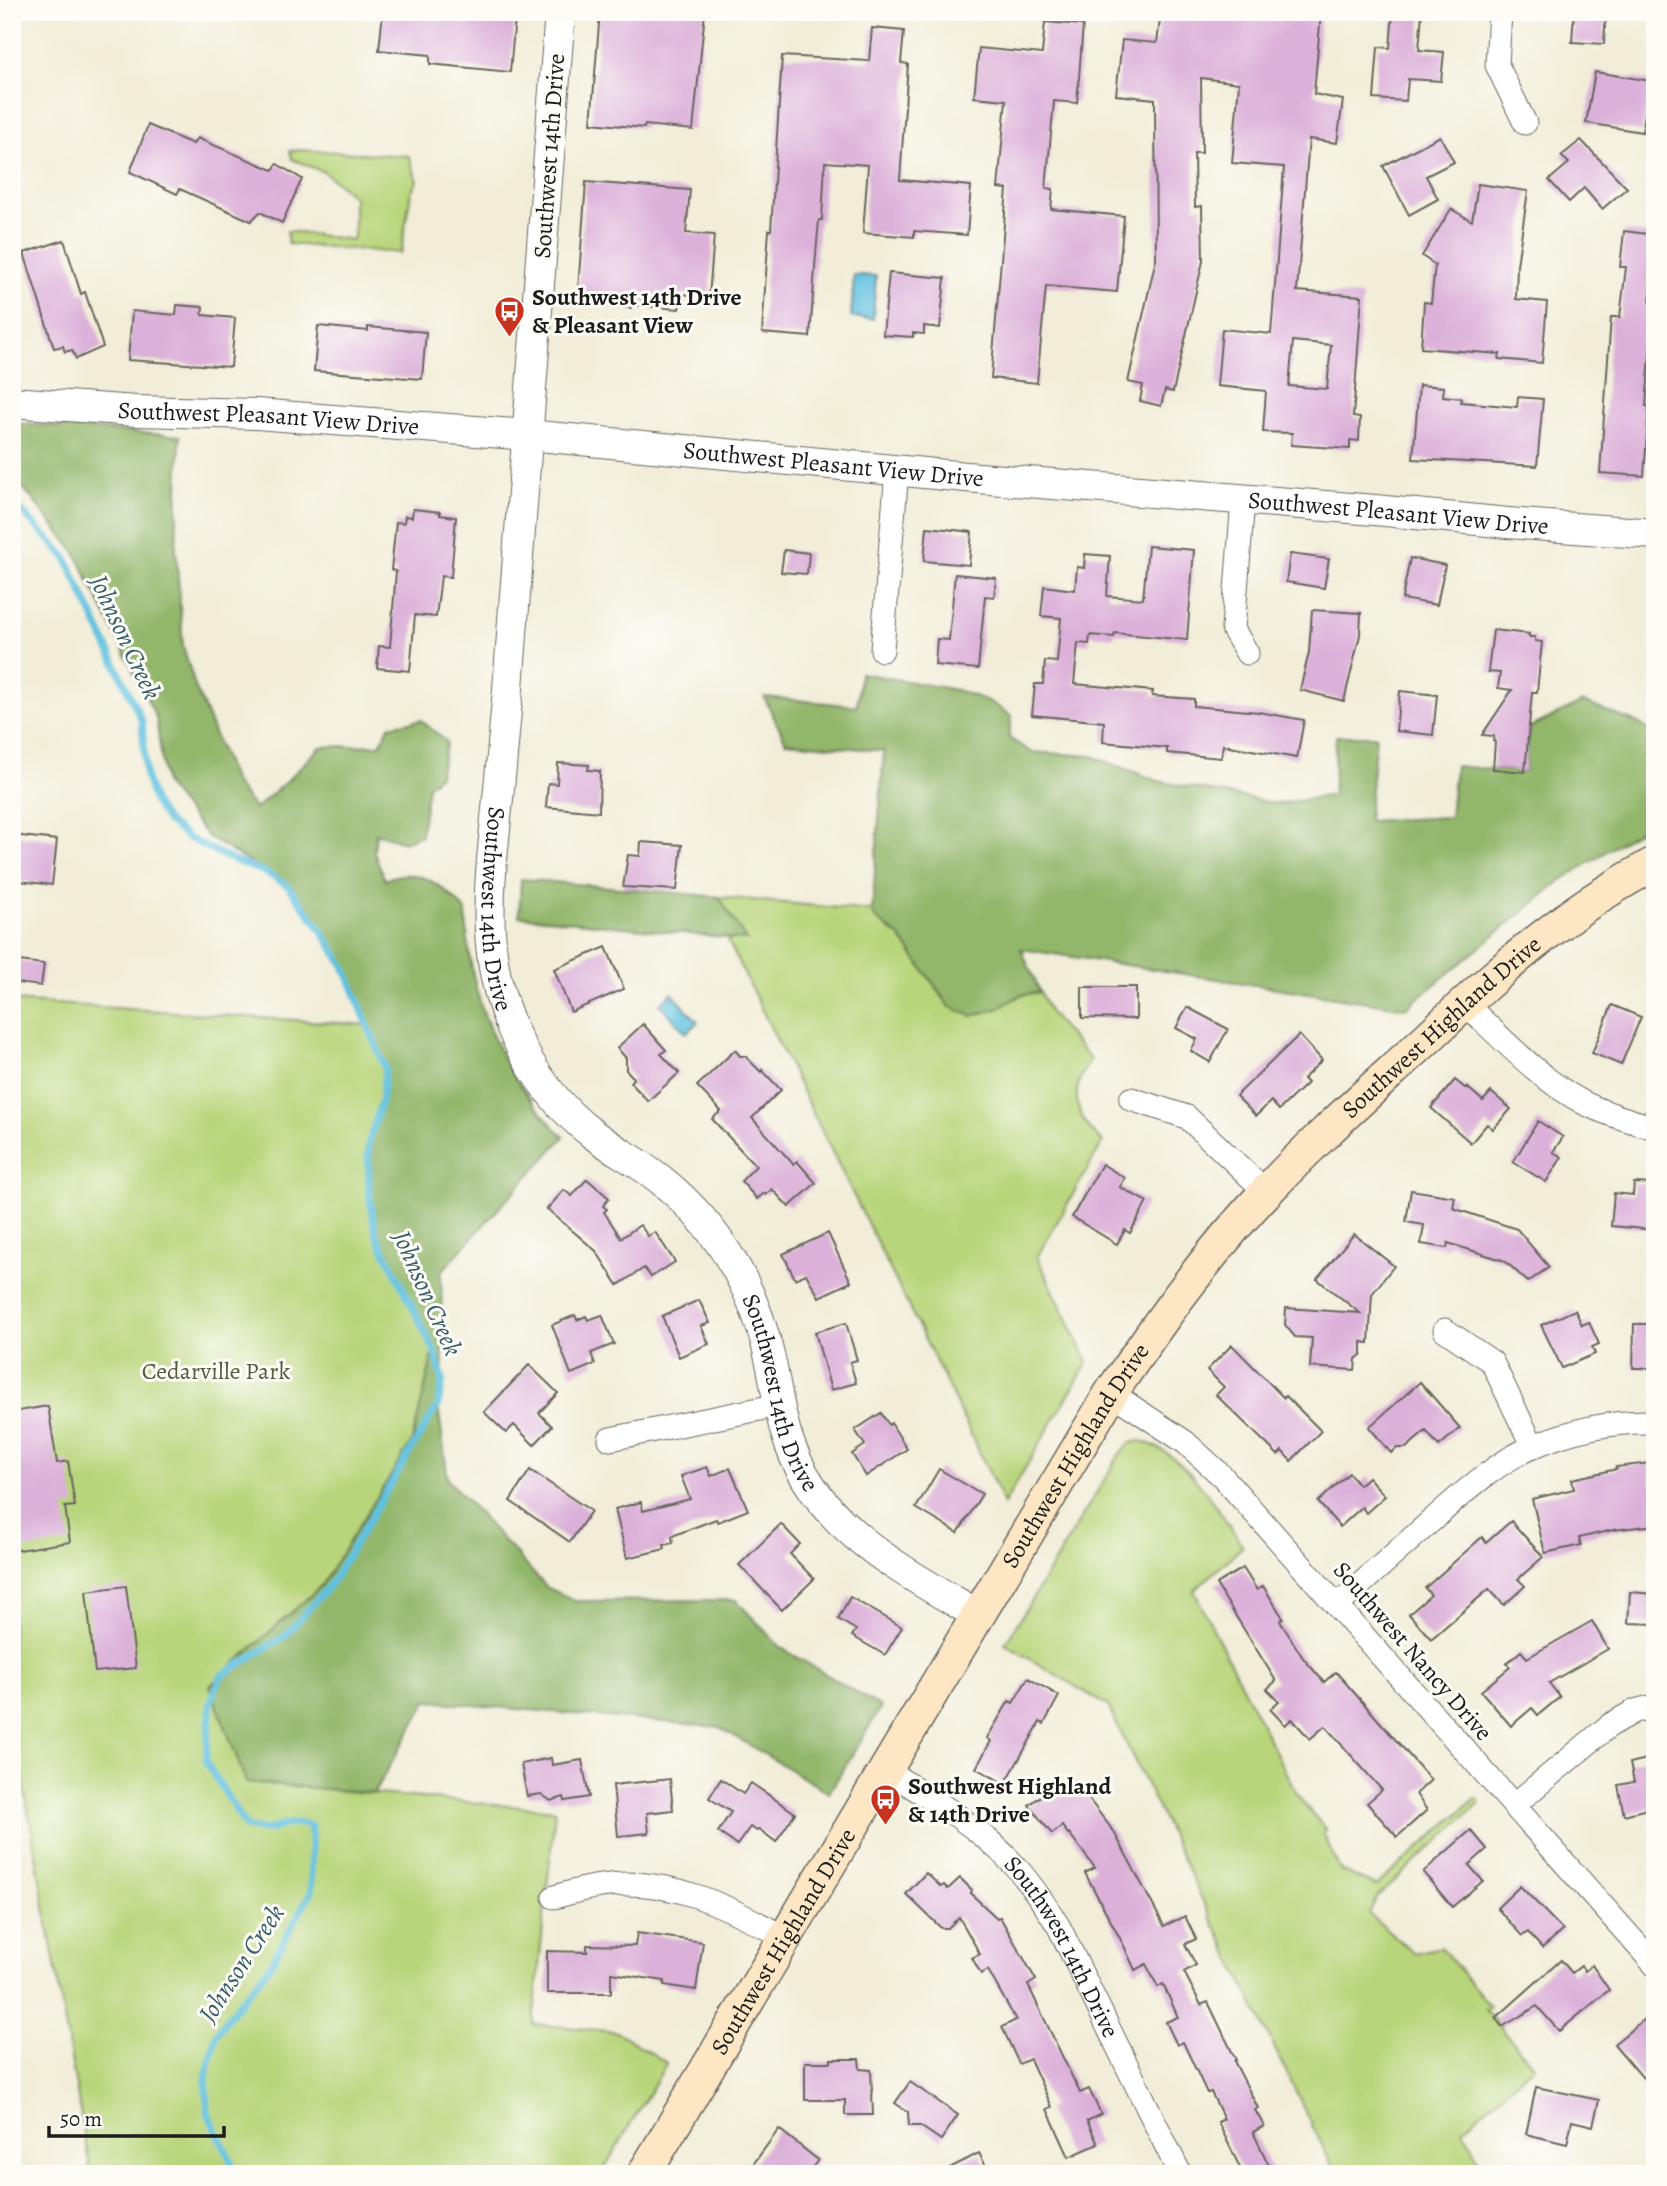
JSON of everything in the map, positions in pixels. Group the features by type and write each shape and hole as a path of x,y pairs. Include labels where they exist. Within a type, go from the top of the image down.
{"main road":[{"name":"Southwest Highland Drive","path":"644,2174 1111,1393 1154,1329 1204,1264 1266,1192 1331,1127 1464,1003 1563,921 1655,863"}],"street":[{"name":"Southwest 14th Drive","path":"560,12 490,896 489,935 493,970 515,1036 529,1063 564,1108 591,1132 664,1182 685,1202 723,1247 752,1300 763,1330 787,1437 812,1487 834,1516 857,1538 884,1558 978,1615"},
{"path":"1500,12 1497,65 1525,124"},
{"name":"Southwest Pleasant View Drive","path":"12,402 136,411 256,414 528,435 897,471 1655,534"},
{"path":"882,649 897,471"},
{"path":"1243,500 1233,629 1247,653"},
{"path":"1464,1003 1553,1084 1584,1103 1620,1118 1655,1128"},
{"path":"1131,1098 1187,1117 1266,1192"},
{"path":"1445,1330 1492,1362 1533,1447"},
{"name":"Southwest Nancy Drive","path":"1111,1393 1203,1457 1338,1605 1655,1965"},
{"path":"610,1439 779,1405"},
{"path":"1338,1605 1468,1489 1533,1447 1601,1426 1655,1422"},
{"path":"1514,1805 1610,1725 1635,1712 1655,1706"},
{"name":"Southwest 14th Drive","path":"885,1770 959,1817 985,1837 1037,1892 1059,1927 1180,2174"},
{"path":"554,1897 602,1886 661,1886 720,1904 785,1938"}],"green space":[{"path":"290,151 409,156 417,181 411,192 401,253 288,244 287,231 352,240 354,236 354,197 324,172 292,159"},
{"path":"12,423 180,436 176,550 183,646 195,686 234,782 255,809 320,747 380,745 389,726 421,720 447,742 439,775 428,786 421,835 404,842 376,833 374,852 385,880 408,875 430,880 466,911 473,975 492,1034 505,1062 522,1088 564,1137 441,1272 443,1380 438,1406 448,1480 546,1587 576,1601 736,1600 780,1647 881,1707 829,1793 719,1727 427,1701 374,1793 246,1782 210,1686 322,1585 412,1442 434,1350 376,1234 369,1193 368,1145 382,1098 385,1068 344,966 288,886 208,837 165,784 156,717 75,552 12,474"},
{"path":"860,673 957,690 988,701 1012,716 1009,738 1031,752 1092,756 1158,781 1278,804 1333,795 1336,736 1376,736 1368,821 1450,817 1455,766 1525,772 1529,728 1583,702 1640,724 1655,735 1655,820 1558,883 1406,1008 1021,949 1040,992 1021,995 997,1009 972,1016 950,1007 900,937 875,918 872,911 884,751 786,742 764,697 857,706"},
{"path":"521,879 719,897 746,940 519,916"},
{"path":"719,897 872,911 875,918 900,937 950,1007 997,1009 1021,995 1040,992 1050,1013 1091,1060 1079,1082 1078,1104 1086,1124 1103,1142 1037,1257 1088,1362 1004,1504 727,939 745,939"},
{"name":"Cedarville Park","path":"12,1001 367,1025 385,1068 382,1098 368,1145 369,1193 376,1234 434,1350 412,1442 322,1585 210,1686 247,1782 555,1810 533,2024 617,2032 667,2063 601,2174 91,2174 12,1717"},
{"path":"1141,1441 1158,1448 1187,1470 1212,1500 1243,1546 1194,1591 1297,1795 1326,1830 1323,1833 1340,1870 1376,1886 1476,1798 1480,1803 1377,1897 1369,1914 1414,1953 1441,1947 1490,2006 1485,2010 1534,2066 1463,2129 1485,2174 1336,2174 1108,1706 1005,1644 1121,1452 1130,1443"}],"water":[{"path":"854,275 876,276 873,319 851,317"},
{"path":"672,993 698,1022 686,1033 660,1004"}],"building":[{"path":"383,12 452,12 515,18 510,72 430,64 430,55 379,50"},
{"path":"600,12 705,12 693,130 591,123"},
{"path":"1161,12 1321,12 1314,94 1343,100 1337,143 1309,139 1297,291 1362,296 1353,417 1360,418 1359,441 1350,440 1350,449 1291,445 1292,433 1263,432 1266,391 1217,386 1222,329 1271,334 1284,167 1232,163 1239,83 1201,78 1202,153 1194,153 1195,207 1202,206 1203,261 1173,392 1165,390 1161,406 1140,401 1143,385 1128,382 1156,259 1155,99 1116,95 1122,40 1157,43","holes":["1293,341 1331,345 1327,389 1289,386"]},
{"path":"1393,12 1422,12 1419,50 1444,52 1441,81 1408,79 1406,101 1374,99 1378,47 1390,48"},
{"path":"1574,12 1606,12 1604,44 1572,42"},
{"path":"1045,22 1083,25 1077,103 1054,101 1046,188 1053,189 1051,209 1124,216 1117,292 1046,286 1037,383 991,378 1007,189 998,188 1006,100 974,97 979,48 1042,54"},
{"path":"872,28 904,31 901,63 908,64 900,180 971,186 967,235 914,231 914,237 863,233 868,165 825,162 810,337 762,333 782,56 869,61"},
{"path":"1595,72 1651,81 1642,132 1586,123"},
{"path":"148,125 193,144 197,138 273,170 277,164 302,179 282,223 260,212 251,221 180,189 177,194 130,172"},
{"path":"1440,136 1454,162 1426,176 1438,199 1409,215 1383,166"},
{"path":"1581,140 1627,188 1602,209 1584,188 1569,202 1549,180 1569,163 1561,156"},
{"path":"586,182 690,190 686,233 714,235 709,297 681,294 679,309 577,303"},
{"path":"1478,184 1528,191 1517,265 1516,299 1547,302 1542,363 1499,359 1500,354 1421,348 1424,302 1431,303 1435,265 1422,256 1451,209 1472,221"},
{"path":"1624,231 1655,235 1650,303 1654,303 1644,476 1600,473 1611,317 1620,317 1626,267 1620,267"},
{"path":"64,240 81,294 85,292 103,347 76,359 72,350 65,352 63,346 54,348 24,253"},
{"path":"889,273 945,278 940,328 924,326 924,334 913,333 913,337 883,335"},
{"path":"177,305 203,307 202,315 235,318 231,367 128,360 132,311 176,315"},
{"path":"318,326 368,331 368,327 426,332 422,379 314,371"},
{"path":"1419,385 1444,387 1443,396 1462,398 1461,402 1517,407 1518,397 1543,399 1537,466 1413,459"},
{"path":"413,509 456,517 451,577 441,576 436,617 415,615 410,671 377,668 379,646 390,647 396,571 391,570 396,522 404,523 405,516 412,517"},
{"path":"927,527 972,532 969,565 924,561"},
{"path":"1148,546 1194,550 1187,640 1115,633 1114,637 1090,635 1089,644 1078,643 1074,684 1153,691 1152,696 1194,699 1194,706 1259,712 1304,720 1297,758 1223,745 1221,758 1167,753 1167,748 1103,742 1104,722 1032,715 1035,684 1043,684 1045,661 1057,662 1061,618 1041,616 1044,586 1075,590 1077,567 1084,568 1085,554 1110,556 1107,596 1143,599"},
{"path":"784,550 809,553 807,574 781,572"},
{"path":"1290,554 1329,559 1324,588 1286,582"},
{"path":"1410,558 1445,565 1437,605 1402,599"},
{"path":"955,574 996,578 994,597 985,596 978,669 935,665 937,639 949,640"},
{"path":"1312,610 1361,613 1360,635 1344,701 1300,690 1309,652"},
{"path":"1493,630 1529,634 1529,637 1535,637 1535,641 1542,642 1537,692 1532,692 1525,772 1493,769 1494,736 1482,735 1512,690 1498,688 1500,673 1488,672"},
{"path":"1400,691 1437,695 1433,735 1396,731"},
{"path":"558,763 589,765 588,770 600,771 599,812 546,807 548,783 557,784"},
{"path":"12,835 57,840 52,885 12,880"},
{"path":"641,842 682,845 677,890 623,887 628,855 640,856"},
{"path":"606,947 624,989 571,1012 554,969"},
{"path":"19,961 44,964 41,986 17,983"},
{"path":"1082,987 1136,987 1136,1019 1082,1018"},
{"path":"1612,1005 1641,1017 1621,1065 1592,1053"},
{"path":"1187,1007 1228,1029 1210,1062 1191,1051 1197,1039 1176,1028"},
{"path":"643,1024 666,1050 661,1054 679,1073 648,1101 630,1082 634,1078 626,1070 626,1058 617,1048"},
{"path":"1299,1035 1322,1060 1303,1079 1307,1083 1279,1110 1271,1101 1256,1116 1236,1096"},
{"path":"735,1050 761,1072 762,1070 781,1090 752,1118 793,1164 797,1161 816,1183 789,1207 772,1189 757,1199 741,1181 756,1166 712,1119 721,1111 697,1086"},
{"path":"1455,1080 1483,1101 1491,1092 1511,1109 1493,1129 1487,1124 1471,1143 1431,1108"},
{"path":"1538,1121 1563,1137 1553,1152 1562,1157 1546,1182 1513,1162"},
{"path":"1102,1164 1125,1178 1120,1187 1147,1202 1130,1233 1125,1230 1117,1244 1072,1217"},
{"path":"587,1179 609,1198 603,1206 607,1209 604,1212 621,1238 640,1225 648,1236 655,1232 675,1262 651,1277 644,1268 618,1285 596,1251 547,1209 564,1190 572,1196"},
{"path":"1634,1183 1655,1184 1655,1230 1611,1226 1614,1193 1633,1195"},
{"path":"1411,1190 1455,1197 1453,1208 1517,1229 1549,1267 1528,1282 1505,1261 1448,1243 1447,1248 1421,1244 1424,1225 1406,1222"},
{"path":"828,1233 851,1282 819,1297 806,1274 795,1279 783,1254"},
{"path":"1354,1234 1394,1266 1372,1294 1369,1343 1362,1342 1362,1354 1356,1359 1355,1370 1310,1367 1312,1338 1295,1337 1285,1325 1286,1308 1360,1313 1317,1279"},
{"path":"699,1300 710,1323 701,1326 709,1344 679,1357 662,1316"},
{"path":"1575,1310 1582,1325 1589,1322 1599,1344 1592,1347 1595,1354 1562,1368 1541,1325"},
{"path":"575,1315 577,1320 586,1316 588,1320 602,1315 614,1344 591,1353 595,1364 571,1374 552,1325"},
{"path":"846,1323 857,1360 850,1362 856,1383 831,1390 815,1332"},
{"path":"1634,1324 1655,1324 1655,1368 1633,1368"},
{"path":"1232,1345 1321,1431 1291,1461 1282,1451 1278,1455 1216,1395 1224,1387 1207,1370"},
{"path":"529,1365 558,1393 539,1413 552,1426 534,1445 514,1425 506,1433 484,1412"},
{"path":"1420,1382 1460,1428 1439,1446 1426,1431 1406,1448 1397,1448 1391,1453 1369,1427"},
{"path":"48,1406 57,1463 68,1461 75,1506 65,1507 70,1542 12,1551 12,1412"},
{"path":"881,1413 889,1425 891,1423 907,1449 866,1476 852,1454 865,1445 855,1430"},
{"path":"1650,1463 1652,1485 1655,1485 1655,1525 1613,1530 1579,1538 1581,1545 1545,1553 1532,1499 1574,1489 1572,1479 1617,1469 1616,1467"},
{"path":"707,1467 711,1476 730,1468 748,1510 672,1536 673,1543 664,1545 665,1549 627,1558 615,1509 641,1502 643,1511 690,1499 681,1476"},
{"path":"939,1469 982,1494 958,1533 916,1508"},
{"path":"530,1470 591,1511 570,1542 510,1501"},
{"path":"1349,1473 1359,1485 1368,1477 1385,1496 1366,1513 1362,1507 1340,1527 1318,1502"},
{"path":"1511,1521 1543,1557 1518,1579 1525,1586 1504,1605 1489,1589 1431,1639 1409,1614 1431,1595 1425,1588 1482,1537 1486,1543"},
{"path":"781,1524 800,1544 790,1554 814,1579 782,1610 739,1565"},
{"path":"1243,1568 1257,1590 1263,1586 1283,1618 1280,1621 1303,1658 1324,1682 1336,1672 1431,1780 1416,1794 1427,1810 1397,1837 1367,1803 1382,1790 1325,1726 1310,1739 1292,1719 1285,1725 1270,1709 1279,1701 1267,1689 1276,1681 1216,1584"},
{"path":"126,1586 136,1668 95,1672 86,1591"},
{"path":"1630,1592 1655,1594 1655,1624 1628,1623"},
{"path":"850,1597 902,1627 885,1655 852,1636 856,1630 838,1619"},
{"path":"1592,1621 1608,1649 1549,1683 1560,1697 1538,1715 1532,1708 1511,1726 1481,1691 1510,1667 1507,1663 1521,1651 1527,1658"},
{"path":"1028,1678 1059,1696 1044,1724 1040,1722 1005,1784 976,1768 991,1741 987,1738 1009,1701 1013,1703"},
{"path":"1655,1757 1655,1807 1624,1815 1618,1785 1634,1782 1630,1763"},
{"path":"551,1758 552,1765 582,1760 589,1797 565,1801 564,1797 551,1801 541,1794 527,1796 521,1764"},
{"path":"670,1779 673,1810 647,1813 649,1833 618,1836 613,1785"},
{"path":"721,1779 743,1794 751,1783 795,1813 776,1842 759,1829 757,1831 750,1827 737,1845 718,1832 731,1812 709,1798"},
{"path":"1075,1781 1114,1832 1164,1926 1185,1916 1196,1939 1185,1944 1196,1965 1184,1972 1201,2005 1208,2002 1258,2108 1255,2110 1264,2126 1253,2132 1273,2174 1243,2174 1218,2122 1224,2119 1211,2092 1207,2093 1183,2042 1177,2045 1166,2022 1178,2017 1163,1984 1158,1987 1146,1964 1135,1970 1085,1873 1095,1868 1069,1833 1062,1826 1052,1834 1029,1805 1054,1786 1059,1792"},
{"path":"1471,1830 1487,1849 1469,1865 1483,1881 1452,1907 1423,1872"},
{"path":"926,1873 941,1887 944,1885 948,1889 960,1878 972,1890 970,1893 997,1918 1000,1917 1036,1980 1028,1985 1080,2093 1089,2089 1101,2114 1087,2121 1098,2144 1069,2157 1047,2109 1052,2107 1030,2059 1019,2064 1002,2027 1016,2020 988,1970 981,1974 972,1958 980,1954 959,1917 948,1928 941,1928 906,1894"},
{"path":"1520,1886 1563,1930 1542,1948 1528,1932 1522,1936 1497,1908"},
{"path":"637,1933 703,1942 696,1990 664,1985 665,1981 611,1973 611,1993 547,1993 547,1951 587,1952 587,1945 635,1946"},
{"path":"1561,1960 1572,1973 1581,1966 1585,1971 1592,1965 1609,1990 1559,2031 1537,2006 1502,2027 1496,2018"},
{"path":"1655,2010 1655,2066 1643,2078 1614,2044"},
{"path":"831,2059 859,2059 860,2069 871,2070 873,2115 845,2115 845,2100 805,2100 805,2062 831,2062"},
{"path":"910,2082 958,2115 941,2140 920,2126 909,2126 908,2112 895,2103"},
{"path":"1536,2087 1599,2100 1593,2126 1572,2121 1567,2144 1526,2134"},
{"path":"779,2129 818,2160 807,2174 746,2174"},
{"path":"979,2153 990,2174 938,2174"}],"waterway":[{"name":"Johnson Creek","path":"12,499 65,556 142,721 146,778 154,802 166,820 188,838 232,860 265,872 288,886 316,922 344,966 385,1068 382,1098 368,1145 369,1193 376,1234 434,1350 443,1380 438,1405 332,1582 285,1636 221,1676 211,1701 206,1762 246,1827 264,1830 290,1823 311,1826 311,1892 271,1964 216,2035 206,2078 208,2113 232,2163 233,2174"}],"place":[{"name":"Southwest 14th Drive & Pleasant View","path":"509,338"},
{"name":"Southwest Highland & 14th Drive","path":"885,1827"}]}
